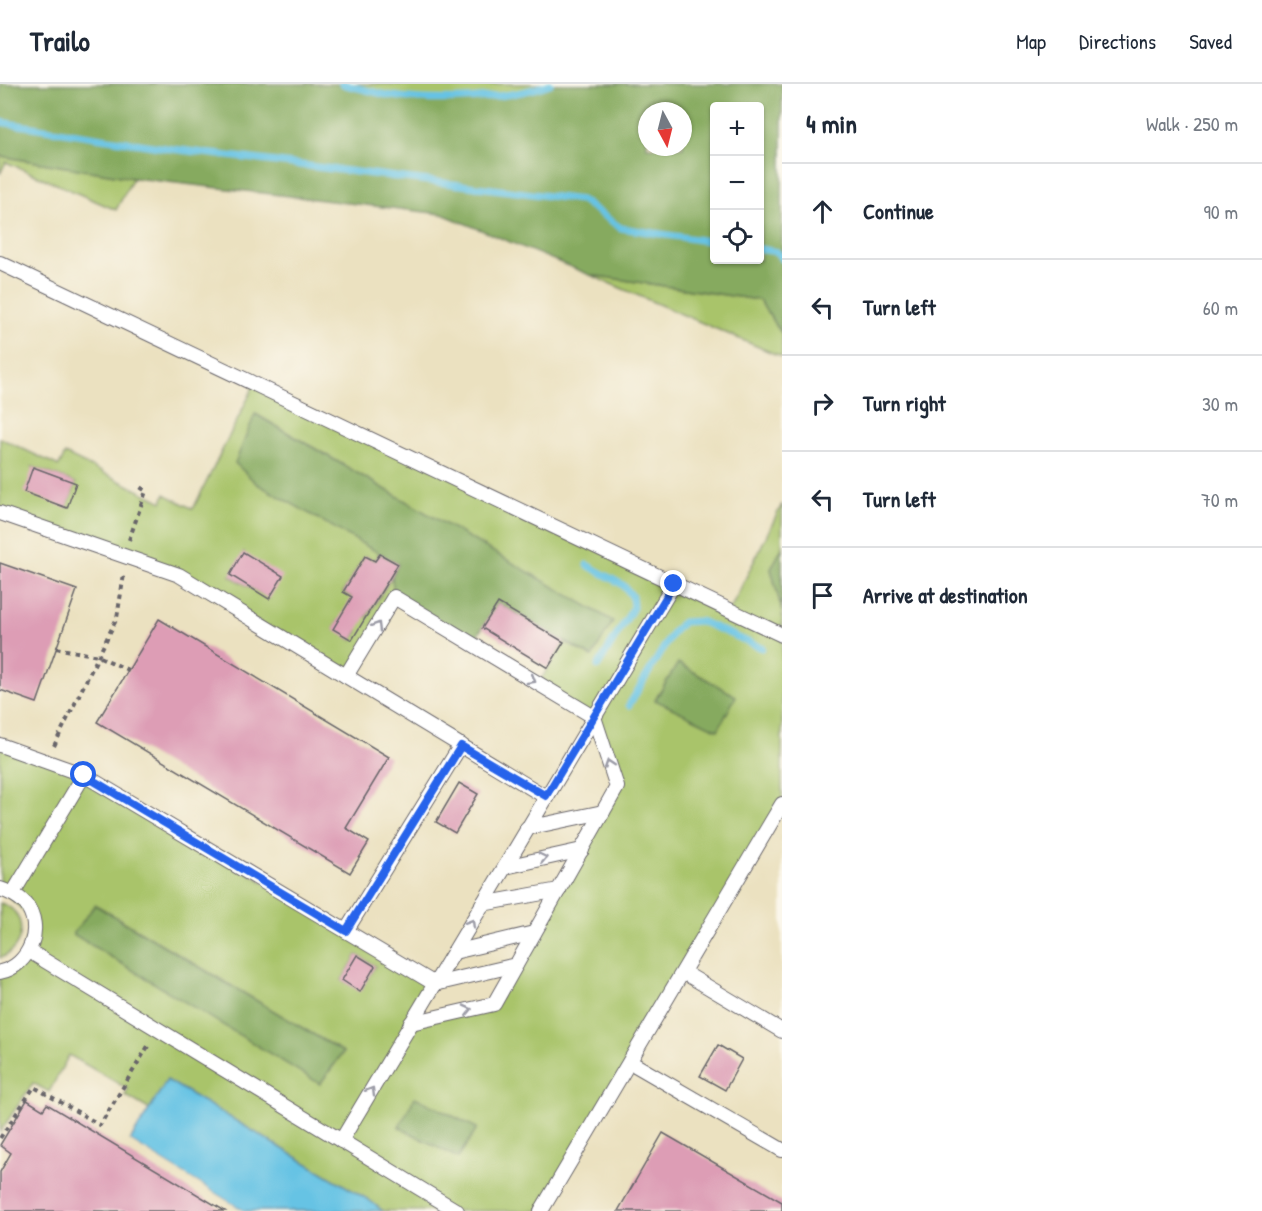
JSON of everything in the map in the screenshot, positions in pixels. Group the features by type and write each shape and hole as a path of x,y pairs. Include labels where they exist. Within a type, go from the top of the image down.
{"lane":[{"path":"0,263 782,635"},
{"path":"0,513 179,574 546,796"},
{"path":"341,1141 674,584"},
{"path":"346,676 394,597 594,717 617,788 494,1004 411,1023"},
{"path":"0,745 84,775 435,984 516,965"},
{"path":"346,931 461,746"},
{"path":"0,972 18,964 29,951 34,935 33,919 26,904 6,891 84,775"},
{"path":"541,1211 782,804"},
{"path":"527,828 603,812"},
{"path":"505,867 582,850"},
{"path":"482,904 558,890"},
{"path":"454,952 534,933"},
{"path":"29,951 457,1211"},
{"path":"683,972 782,1031"},
{"path":"630,1062 782,1150"}],"path":[{"path":"47,762 117,618 130,538 146,491 137,485"},
{"path":"56,648 98,656 128,670"},
{"path":"0,1138 34,1087 100,1125 158,1030"}],"green space":[{"path":"0,84 340,84 394,96 473,99 513,94 550,84 782,84 782,334 759,300 590,275 442,214 133,178 0,156"},
{"path":"340,84 550,84 498,97 445,99 392,95"},
{"path":"0,156 133,178 116,210 6,162 0,174"},
{"path":"590,275 759,300 782,334 782,357"},
{"path":"253,383 730,610 782,504 782,548 771,569 782,611 782,804 541,1211 383,1211 369,1200 167,1080 150,1110 125,1095 128,1089 69,1055 49,1092 33,1083 0,1132 0,972 18,964 33,919 0,889 0,745 84,775 435,984 412,1022 494,1004 617,787 594,717 538,684 564,642 592,657 612,621 256,414 236,463 257,484 380,553 375,561 365,556 343,592 353,598 348,606 367,617 392,576 394,597 346,676 179,575 0,513 0,438 59,466 65,454 162,502 165,494 193,509 251,392","holes":["33,467 76,483 67,507","244,552 269,598 230,576","339,619 358,631 352,640 334,629","96,905 343,1052 320,1084","357,955 375,966 360,991 342,980"]},
{"path":"255,414 613,621 592,657 498,603 472,644 394,597 392,576 398,564 257,484 235,463"},
{"path":"782,548 782,611 771,569"},
{"path":"678,663 736,696 718,730 655,700"},
{"path":"0,903 9,907 16,914 21,930 15,947 0,958"},
{"path":"95,905 343,1052 320,1084 73,934"},
{"path":"415,1097 477,1128 458,1158 399,1127"}],"water":[{"path":"167,1080 369,1200 383,1211 244,1211 130,1141"}],"pier":[{"path":"130,1141 244,1211 239,1211 128,1143"}],"building":[{"path":"33,467 76,483 67,508 24,492"},
{"path":"243,552 283,576 269,599 230,575"},
{"path":"380,554 398,564 352,640 333,629 352,597 343,592 365,556 375,561"},
{"path":"0,563 77,590 37,703 0,690"},
{"path":"498,603 564,642 548,668 482,628"},
{"path":"159,619 389,757 346,828 369,842 350,873 97,722"},
{"path":"459,783 478,794 455,833 436,822"},
{"path":"357,955 375,966 360,992 342,980"},
{"path":"718,1045 742,1059 725,1090 700,1076"},
{"path":"27,1100 43,1110 47,1104 225,1211 0,1211 0,1172 11,1153 0,1145"},
{"path":"663,1133 782,1202 782,1211 618,1211"}],"waterway":[{"path":"342,84 392,96 430,99 493,97 550,84"},
{"path":"0,122 172,149 581,200 621,228 710,241"},
{"path":"764,250 777,252 782,259"},
{"path":"587,565 623,585 632,596 633,608 598,666"},
{"path":"629,705 673,632 683,622 700,621 762,648"}],"route":[{"path":"84,775 346,931 461,746 546,796 674,584"}]}
